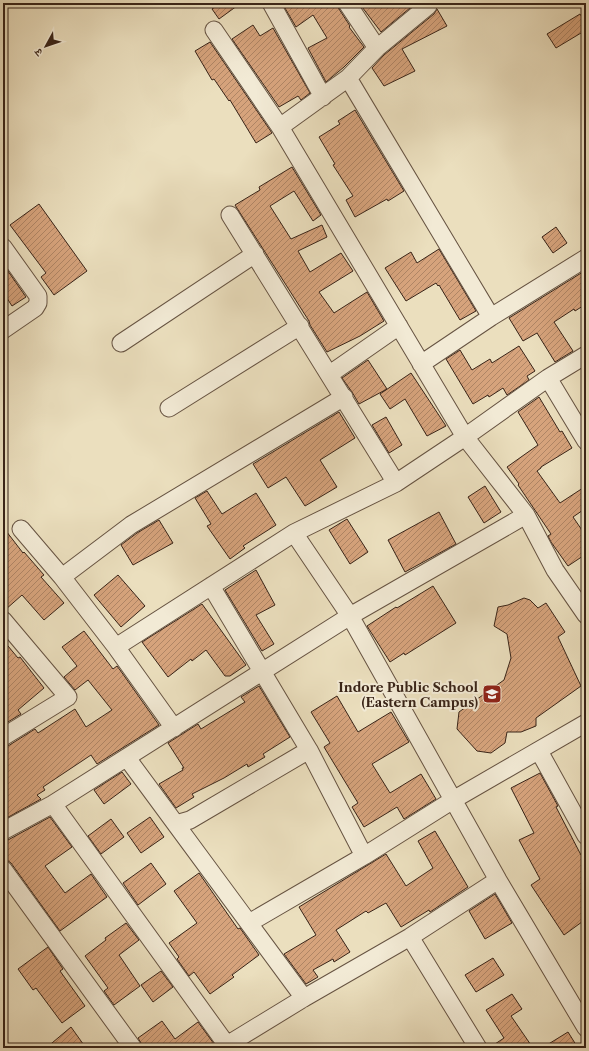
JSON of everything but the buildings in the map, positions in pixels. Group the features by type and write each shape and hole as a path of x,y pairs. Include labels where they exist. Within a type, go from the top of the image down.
{"street":[{"path":"272,3 323,96"},
{"path":"347,3 377,48"},
{"path":"280,127 348,78 377,48 428,6"},
{"path":"214,30 280,127 465,437 526,515 555,570 586,615"},
{"path":"348,78 491,318"},
{"path":"230,215 330,374 396,483"},
{"path":"3,247 38,296 38,302 35,308 3,330"},
{"path":"121,343 255,254"},
{"path":"421,364 586,258"},
{"path":"169,408 300,326"},
{"path":"330,374 399,326"},
{"path":"116,646 294,533 396,483 465,437 548,378 586,355"},
{"path":"548,378 586,441"},
{"path":"62,577 131,525 344,397"},
{"path":"3,831 53,804 350,616 526,515"},
{"path":"22,528 116,646 174,728"},
{"path":"294,533 350,616 498,880 586,1028"},
{"path":"211,586 309,750 364,856"},
{"path":"3,738 68,697 5,627"},
{"path":"249,923 364,856 453,800 586,723"},
{"path":"176,824 190,820 309,750"},
{"path":"539,751 586,836"},
{"path":"126,758 304,998"},
{"path":"53,804 228,1046 304,998 410,937 498,880"},
{"path":"3,869 133,1048"},
{"path":"410,937 478,1048"}],"place":[{"name":"Indore Public School (Eastern Campus)","path":"492,694"}]}
